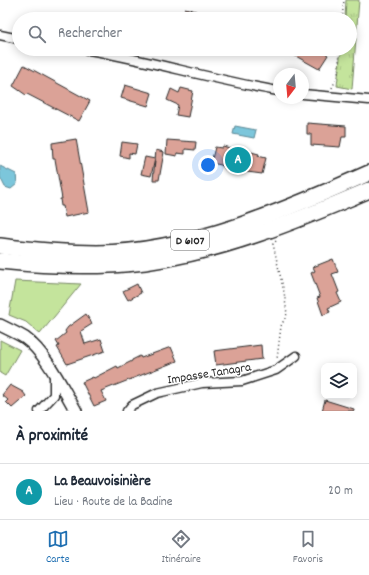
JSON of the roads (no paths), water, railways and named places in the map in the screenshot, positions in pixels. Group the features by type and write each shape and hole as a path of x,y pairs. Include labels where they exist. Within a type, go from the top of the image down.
{"highway":[{"name":"D 6107","path":"0,246 40,251 98,253 182,242 255,221 369,173"},
{"name":"D 6107","path":"0,261 41,265 102,266 145,262 188,254 260,234 369,190"}],"street":[{"path":"0,35 12,37"},
{"path":"128,56 205,77 273,90"},
{"path":"309,95 369,100"},
{"path":"0,325 25,338 33,346 76,411"},
{"name":"Impasse Tanagra","path":"127,411 132,405 157,393 202,383 242,381 276,370 296,356"},
{"path":"39,411 54,395 54,376"}],"water":[{"path":"235,126 256,130 254,138 233,134"},
{"path":"0,166 16,174 17,184 11,189 5,187 0,177"}],"place":[{"name":"La Beauvoisinière","path":"238,160"}]}
